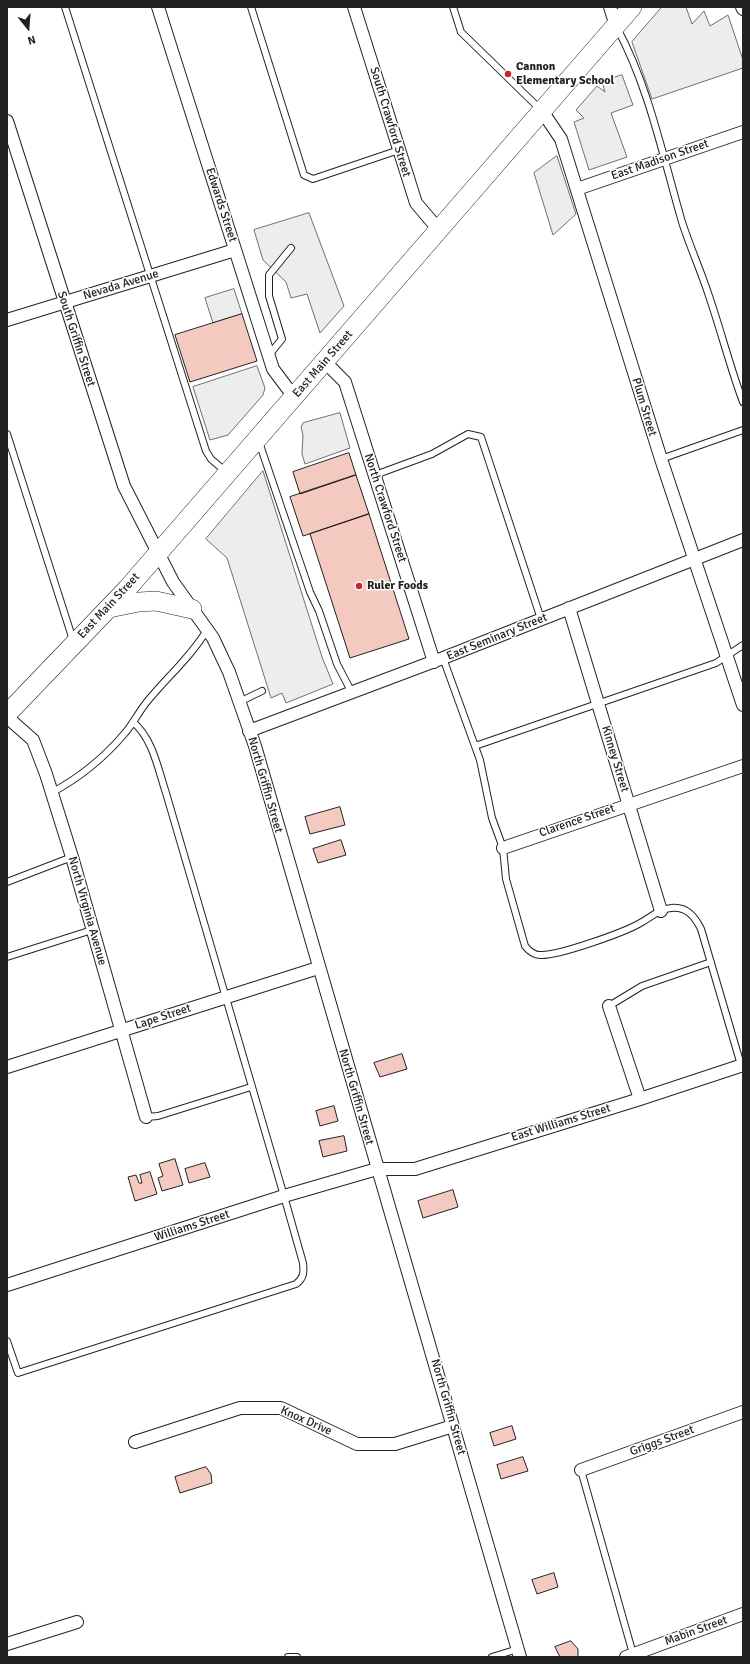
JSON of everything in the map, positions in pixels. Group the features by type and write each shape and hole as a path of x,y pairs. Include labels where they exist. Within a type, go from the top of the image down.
{"main road":[{"name":"East Main Street","path":"7,714 109,608 325,362 632,7"},
{"path":"109,608 139,602 156,601 192,609"}],"street":[{"name":"Edwards Street","path":"158,7 273,369 294,397"},
{"name":"South Crawford Street","path":"354,7 416,203 438,230"},
{"path":"610,7 616,26"},
{"name":"Plum Street","path":"542,111 561,139 661,459 743,705"},
{"name":"South Griffin Street","path":"7,121 124,486 158,551"},
{"name":"East Madison Street","path":"577,189 743,132"},
{"name":"Nevada Avenue","path":"7,320 235,250"},
{"name":"North Crawford Street","path":"325,362 345,382 374,475 438,660"},
{"name":"East Seminary Street","path":"249,731 438,660 743,540"},
{"name":"North Griffin Street","path":"158,551 173,582 207,630 229,672 249,731 519,1653"},
{"name":"Kinney Street","path":"569,608 661,911"},
{"name":"North Virginia Avenue","path":"7,717 33,740 72,857 146,1117"},
{"name":"Clarence Street","path":"503,848 743,766"},
{"name":"Lape Street","path":"7,1068 318,968"},
{"path":"609,1006 640,1099"},
{"name":"East Williams Street","path":"377,1170 415,1169 640,1099 742,1065"},
{"name":"Williams Street","path":"7,1285 284,1196 377,1170"},
{"name":"Knox Drive","path":"135,1442 240,1408 281,1408 357,1444 395,1444 453,1426"},
{"name":"Griggs Street","path":"581,1470 743,1412"},
{"name":"Mabin Street","path":"629,1656 743,1614"},
{"path":"7,1644 77,1622"}],"lane":[{"path":"65,7 206,451 211,459 227,473"},
{"path":"250,7 304,175 313,179 399,150"},
{"path":"453,7 461,32 542,111"},
{"path":"616,26 630,52 665,158 683,223 710,297 732,373 743,402"},
{"path":"269,355 282,339 269,296 269,275 291,248"},
{"path":"661,459 743,430"},
{"path":"7,434 74,643"},
{"path":"374,475 432,454 468,434 481,437 541,619"},
{"path":"258,438 310,592 319,611 337,664 352,693"},
{"path":"51,793 72,782 91,767 124,734 146,704 190,655 207,630"},
{"path":"475,746 716,664 743,645"},
{"path":"438,660 480,760 492,818 503,848 506,879 512,893 525,946 529,951 536,954 559,952 607,937 642,922 652,914 661,911 671,908 690,912 701,929 742,1065"},
{"path":"239,702 262,691"},
{"path":"7,1341 18,1373 296,1284 302,1280 303,1263 166,793 152,750 142,729 133,722"},
{"path":"7,882 72,857"},
{"path":"7,957 92,930"},
{"path":"609,1006 642,986 711,962"},
{"path":"146,1117 158,1116 251,1087"},
{"path":"581,1470 629,1656"},
{"path":"492,1657 519,1653"},
{"path":"288,1657 297,1657"}],"shaded area":[{"path":"662,7 686,7 692,24 704,11 710,26 728,15 743,60 743,68 652,99 632,42"},
{"path":"622,75 633,105 611,113 627,157 589,170 574,122 584,118 576,110 597,86 605,92 602,82"},
{"path":"557,156 576,214 553,235 534,173"},
{"path":"309,213 344,306 320,333 307,294 291,298 286,282 263,260 254,230"},
{"path":"234,289 242,314 213,323 205,298"},
{"path":"257,366 265,388 263,395 228,435 210,440 193,387"},
{"path":"340,413 350,448 305,464 302,454 303,435 301,427 303,423"},
{"path":"263,471 322,657 333,684 286,703 282,693 271,698 227,558 206,539"}],"building":[{"path":"242,314 257,361 190,382 175,335"},
{"path":"349,453 356,475 300,494 293,472"},
{"path":"356,475 369,514 303,536 290,497"},
{"name":"Ruler Foods","path":"369,514 409,639 350,658 310,534"},
{"path":"340,807 345,825 310,834 305,817"},
{"path":"341,840 346,855 318,863 313,849"},
{"path":"402,1054 407,1069 380,1077 374,1063"},
{"path":"334,1106 338,1121 320,1126 316,1111"},
{"path":"344,1136 347,1151 323,1157 319,1141"},
{"path":"175,1159 183,1185 162,1191 158,1178 163,1176 159,1164"},
{"path":"205,1163 210,1177 189,1183 185,1169"},
{"path":"150,1172 157,1194 135,1201 128,1177 136,1175 139,1183 142,1183 140,1175"},
{"path":"453,1190 458,1207 423,1218 418,1201"},
{"path":"512,1426 516,1439 494,1446 490,1433"},
{"path":"523,1457 528,1471 501,1479 497,1465"},
{"path":"206,1467 211,1474 212,1483 180,1493 175,1477"},
{"path":"554,1573 558,1587 537,1594 532,1580"},
{"path":"571,1641 578,1649 578,1657 560,1657 555,1647"}],"place":[{"name":"Cannon Elementary School","path":"508,74"},
{"name":"Ruler Foods","path":"359,586"}]}
